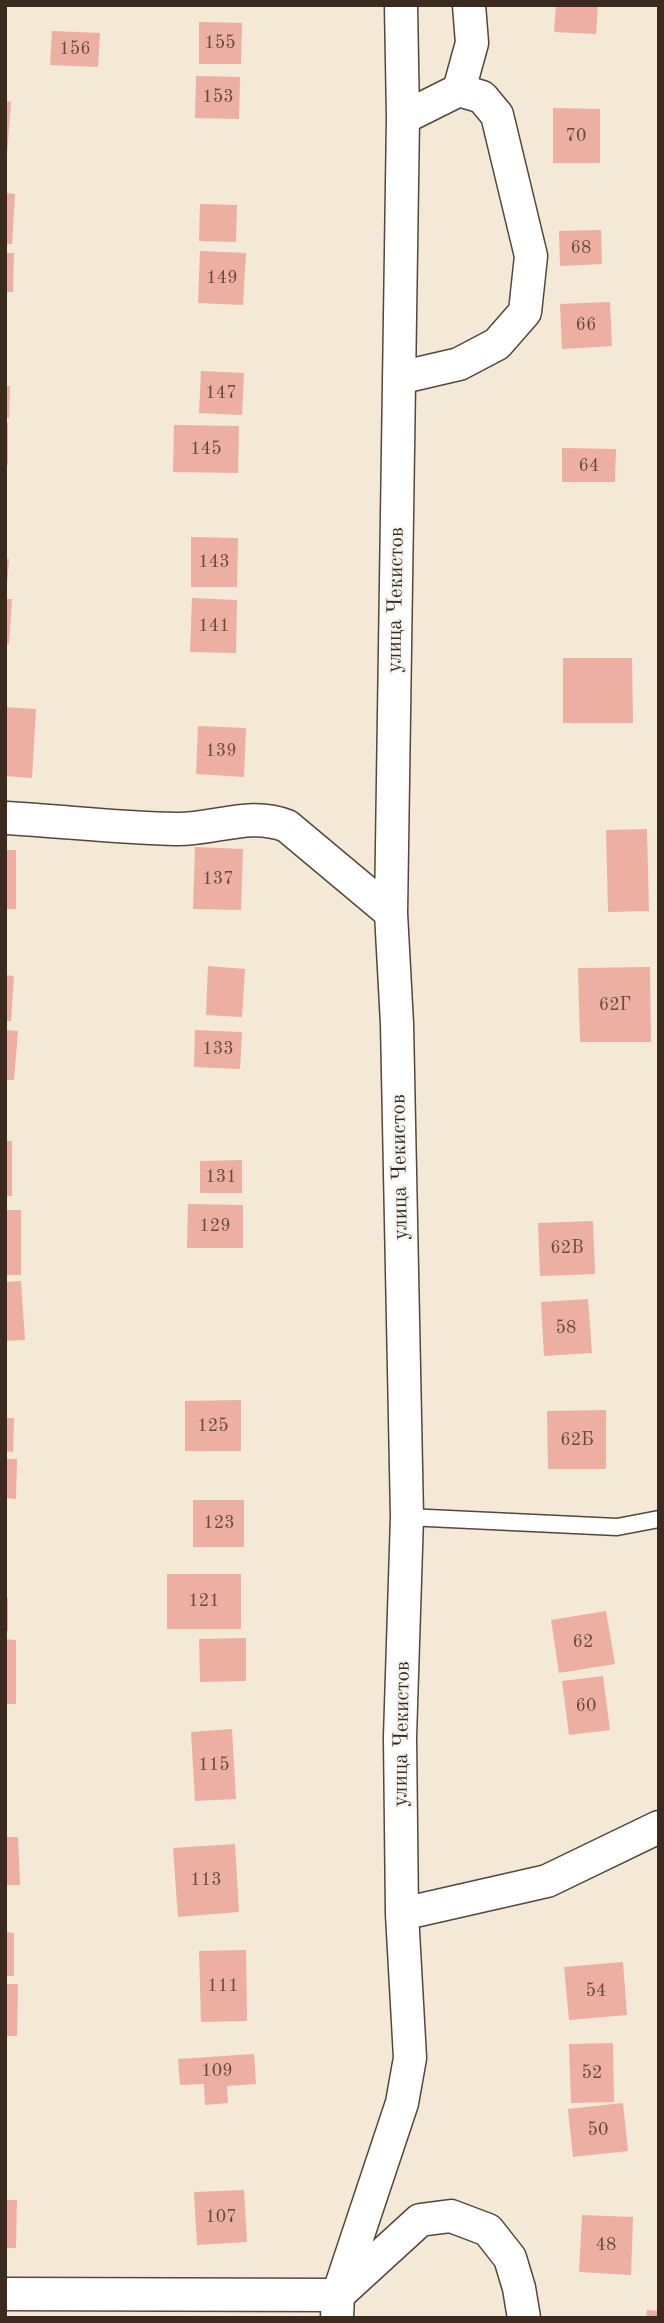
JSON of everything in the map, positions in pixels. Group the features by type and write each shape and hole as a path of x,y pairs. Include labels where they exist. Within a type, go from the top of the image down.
{"street":[{"name":"улица Чекистов","path":"337,2306 402,2103 410,2058 402,1914 400,1737 407,1517 397,1024 391,913 403,118 401,5"},
{"path":"459,90 472,43 470,5"},
{"path":"399,378 458,364 498,344 525,312 531,256 497,115 482,97 459,90 403,118"},
{"path":"5,818 179,829 251,819 274,821 287,826 391,913"},
{"path":"402,1914 547,1881 659,1827"},
{"path":"5,2294 337,2306 420,2220 451,2216 488,2230 510,2258 524,2318"}],"lane":[{"path":"407,1517 617,1527 659,1519"}],"building":[{"path":"556,5 598,5 596,34 554,32"},
{"path":"199,22 242,23 241,64 199,64"},
{"path":"52,31 100,33 98,67 50,65"},
{"path":"196,76 240,77 239,119 195,118"},
{"path":"5,101 11,102 7,155 5,155"},
{"path":"553,108 600,109 600,163 553,163"},
{"path":"5,193 15,194 12,244 5,244"},
{"path":"200,204 237,205 236,242 199,241"},
{"path":"601,230 602,264 560,266 559,231"},
{"path":"200,251 246,253 243,305 198,303"},
{"path":"5,253 14,253 13,292 5,292"},
{"path":"610,302 612,346 562,349 560,304"},
{"path":"201,371 244,373 242,415 199,413"},
{"path":"5,386 10,386 9,418 5,418"},
{"path":"5,423 8,423 8,465 5,465"},
{"path":"174,425 239,426 238,473 173,472"},
{"path":"562,448 616,449 615,482 562,482"},
{"path":"191,537 238,538 237,587 191,587"},
{"path":"5,559 9,559 7,585 5,585"},
{"path":"192,598 237,600 236,653 190,652"},
{"path":"5,599 12,599 9,644 5,643"},
{"path":"563,658 632,658 633,723 563,723"},
{"path":"5,707 36,709 32,778 5,776"},
{"path":"198,726 246,728 244,777 196,774"},
{"path":"647,829 649,911 608,912 606,830"},
{"path":"195,847 243,849 241,910 193,909"},
{"path":"5,850 16,850 16,909 5,909"},
{"path":"208,966 245,969 242,1017 206,1015"},
{"path":"650,967 651,1042 580,1042 578,968"},
{"path":"5,975 14,976 11,1021 5,1021"},
{"path":"5,1030 18,1031 14,1080 5,1080"},
{"path":"195,1030 242,1032 240,1069 194,1067"},
{"path":"5,1141 12,1141 12,1196 5,1196"},
{"path":"242,1160 242,1193 200,1193 200,1161"},
{"path":"188,1204 243,1205 243,1248 187,1248"},
{"path":"5,1210 21,1210 21,1275 5,1275"},
{"path":"593,1221 595,1274 540,1276 538,1223"},
{"path":"21,1281 25,1340 5,1341 5,1282"},
{"path":"588,1299 592,1353 544,1356 541,1302"},
{"path":"241,1400 241,1451 185,1451 185,1401"},
{"path":"606,1410 606,1469 548,1469 547,1411"},
{"path":"5,1418 14,1418 13,1452 5,1451"},
{"path":"5,1459 17,1459 16,1499 5,1498"},
{"path":"193,1500 244,1500 244,1547 193,1547"},
{"path":"167,1574 241,1574 241,1629 167,1629"},
{"path":"5,1598 8,1598 8,1631 5,1631"},
{"path":"606,1611 615,1664 559,1673 551,1620"},
{"path":"246,1638 246,1681 200,1682 199,1639"},
{"path":"5,1639 16,1640 16,1704 5,1704"},
{"path":"603,1676 610,1730 569,1735 562,1681"},
{"path":"232,1729 236,1799 195,1801 191,1732"},
{"path":"5,1837 18,1837 20,1885 5,1885"},
{"path":"235,1844 239,1912 178,1917 173,1848"},
{"path":"5,1932 14,1933 14,1976 5,1976"},
{"path":"246,1950 247,2021 201,2022 199,1951"},
{"path":"623,1962 627,2015 569,2020 564,1967"},
{"path":"5,1984 18,1984 17,2036 5,2036"},
{"path":"613,2043 614,2102 571,2103 569,2044"},
{"path":"254,2054 256,2084 227,2086 228,2103 205,2105 204,2084 180,2085 178,2059"},
{"path":"623,2103 628,2151 573,2157 568,2109"},
{"path":"244,2190 247,2242 197,2245 194,2192"},
{"path":"5,2200 17,2200 16,2248 5,2248"},
{"path":"582,2215 633,2217 631,2275 579,2272"},
{"path":"647,2310 659,2311 659,2318 646,2318"}]}
